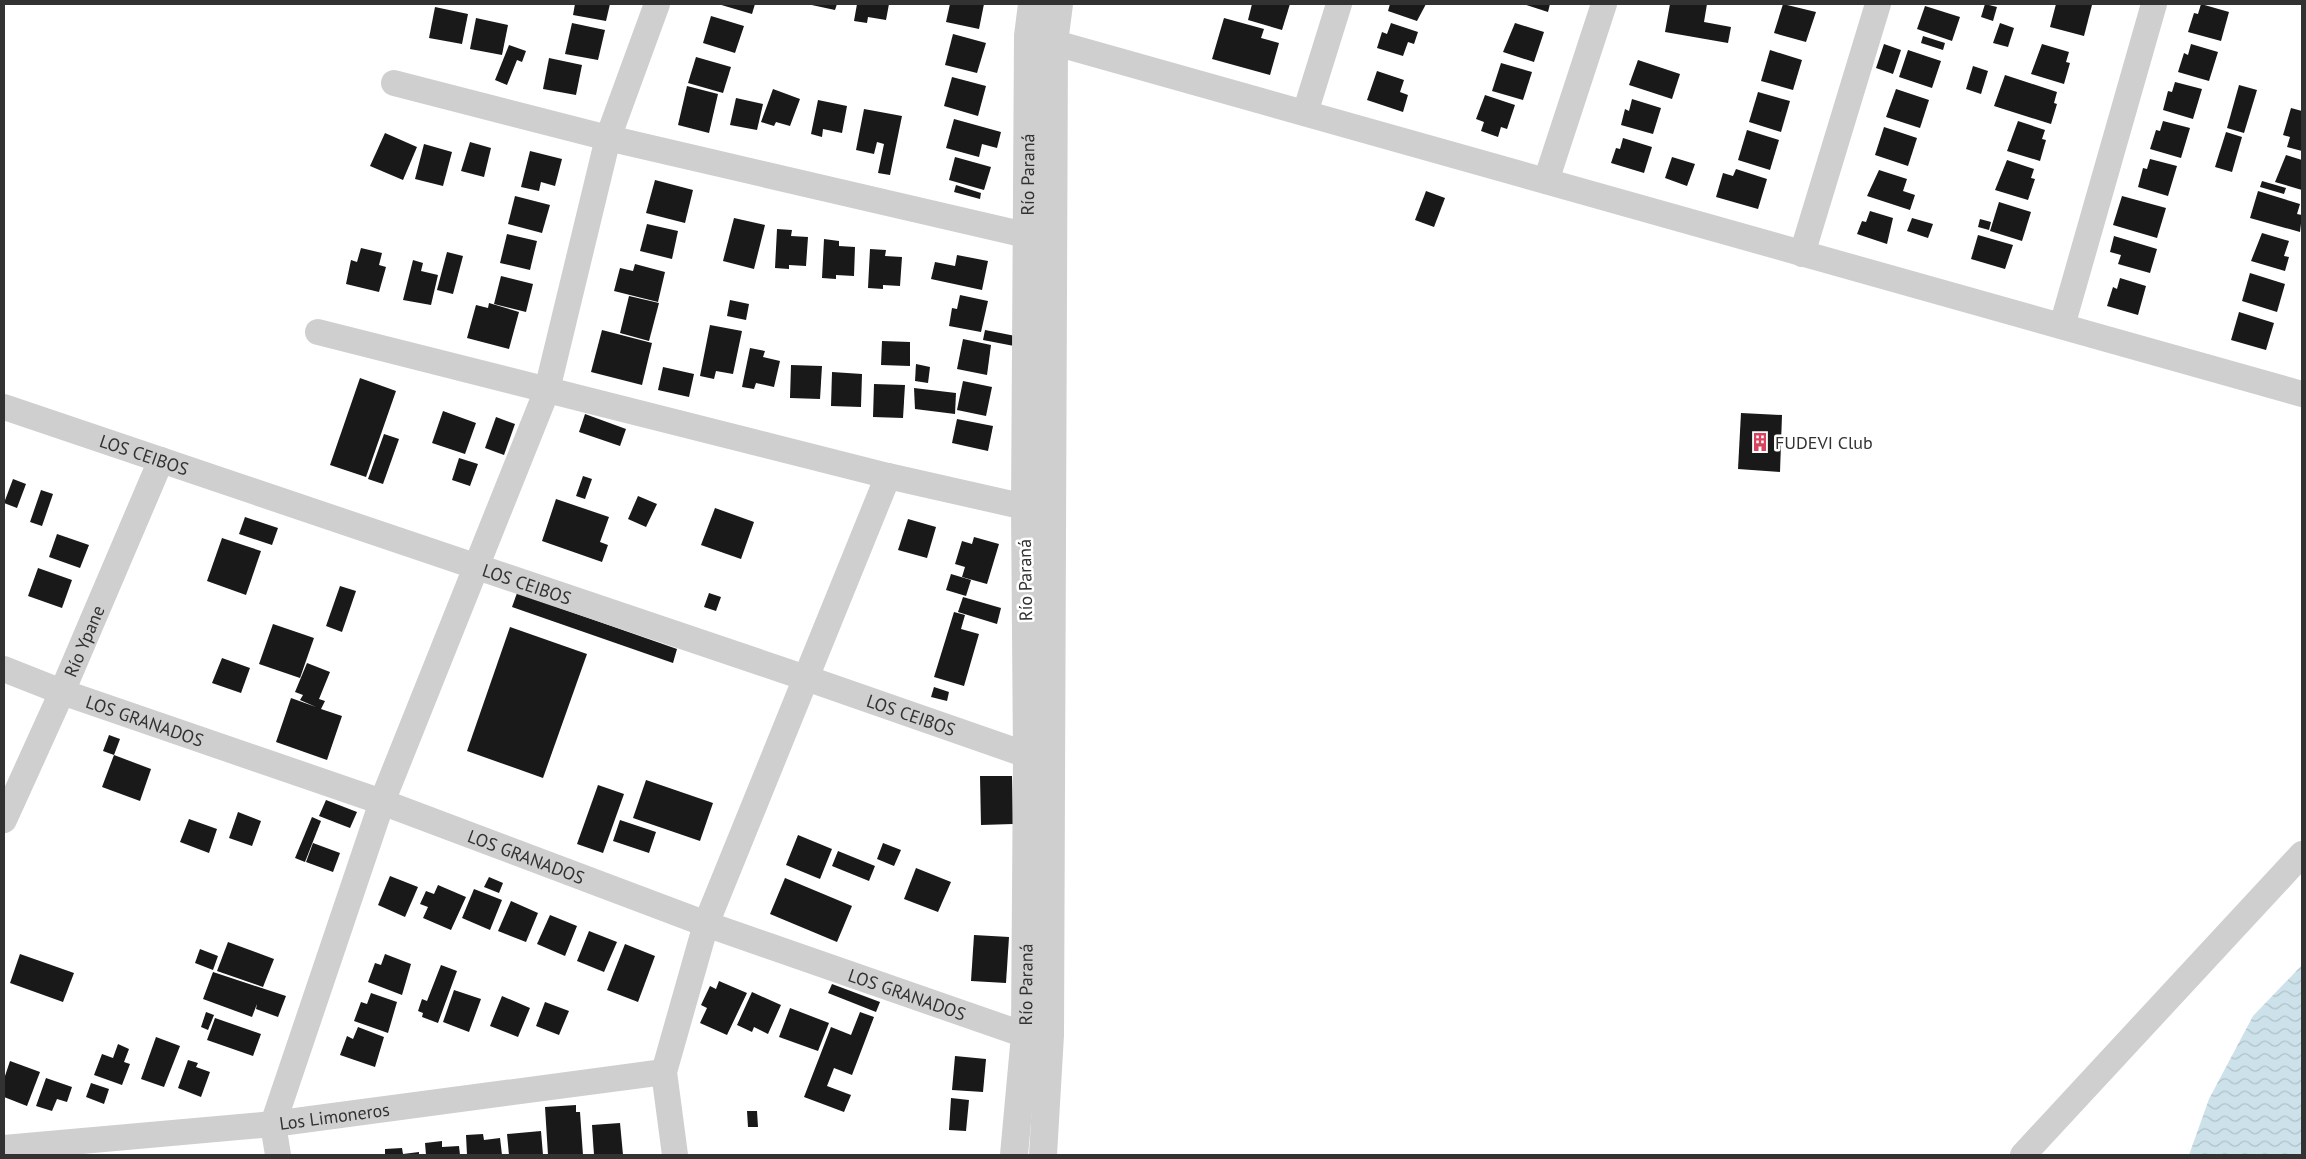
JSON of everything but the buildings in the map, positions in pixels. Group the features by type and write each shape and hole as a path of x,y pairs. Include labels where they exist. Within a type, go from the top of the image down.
{"street":[{"path":"278,1155 274,1124 382,802 548,390 608,138 657,4"},
{"name":"Río Paraná","path":"1032,4 1041,39 1053,242 1052,509 1039,756 1037,1035 1043,1155"},
{"name":"Río Paraná","path":"1039,756 1025,507 1027,235 1041,39 1059,4"},
{"path":"1305,112 1339,4"},
{"path":"1546,181 1604,4"},
{"path":"1802,254 1878,4"},
{"path":"2062,326 2154,4"},
{"path":"1041,39 2302,394"},
{"path":"394,83 608,138 1053,242"},
{"path":"318,332 888,476 1025,507 1052,509"},
{"name":"LOS CEIBOS","path":"4,407 1039,756"},
{"name":"Río Ypane","path":"4,820 62,692 161,460"},
{"path":"675,1155 664,1072 706,924 888,476"},
{"name":"LOS GRANADOS","path":"4,669 62,692 382,802 706,924 1037,1035"},
{"path":"2023,1155 2302,854"},
{"name":"Río Paraná","path":"1014,1155 1037,1035"},
{"name":"Los Limoneros","path":"4,1148 274,1124 664,1072"}],"water":[{"path":"2302,965 2302,1155 2189,1155 2209,1099 2253,1016"}],"place":[{"name":"FUDEVI Club","path":"1760,442"}]}
